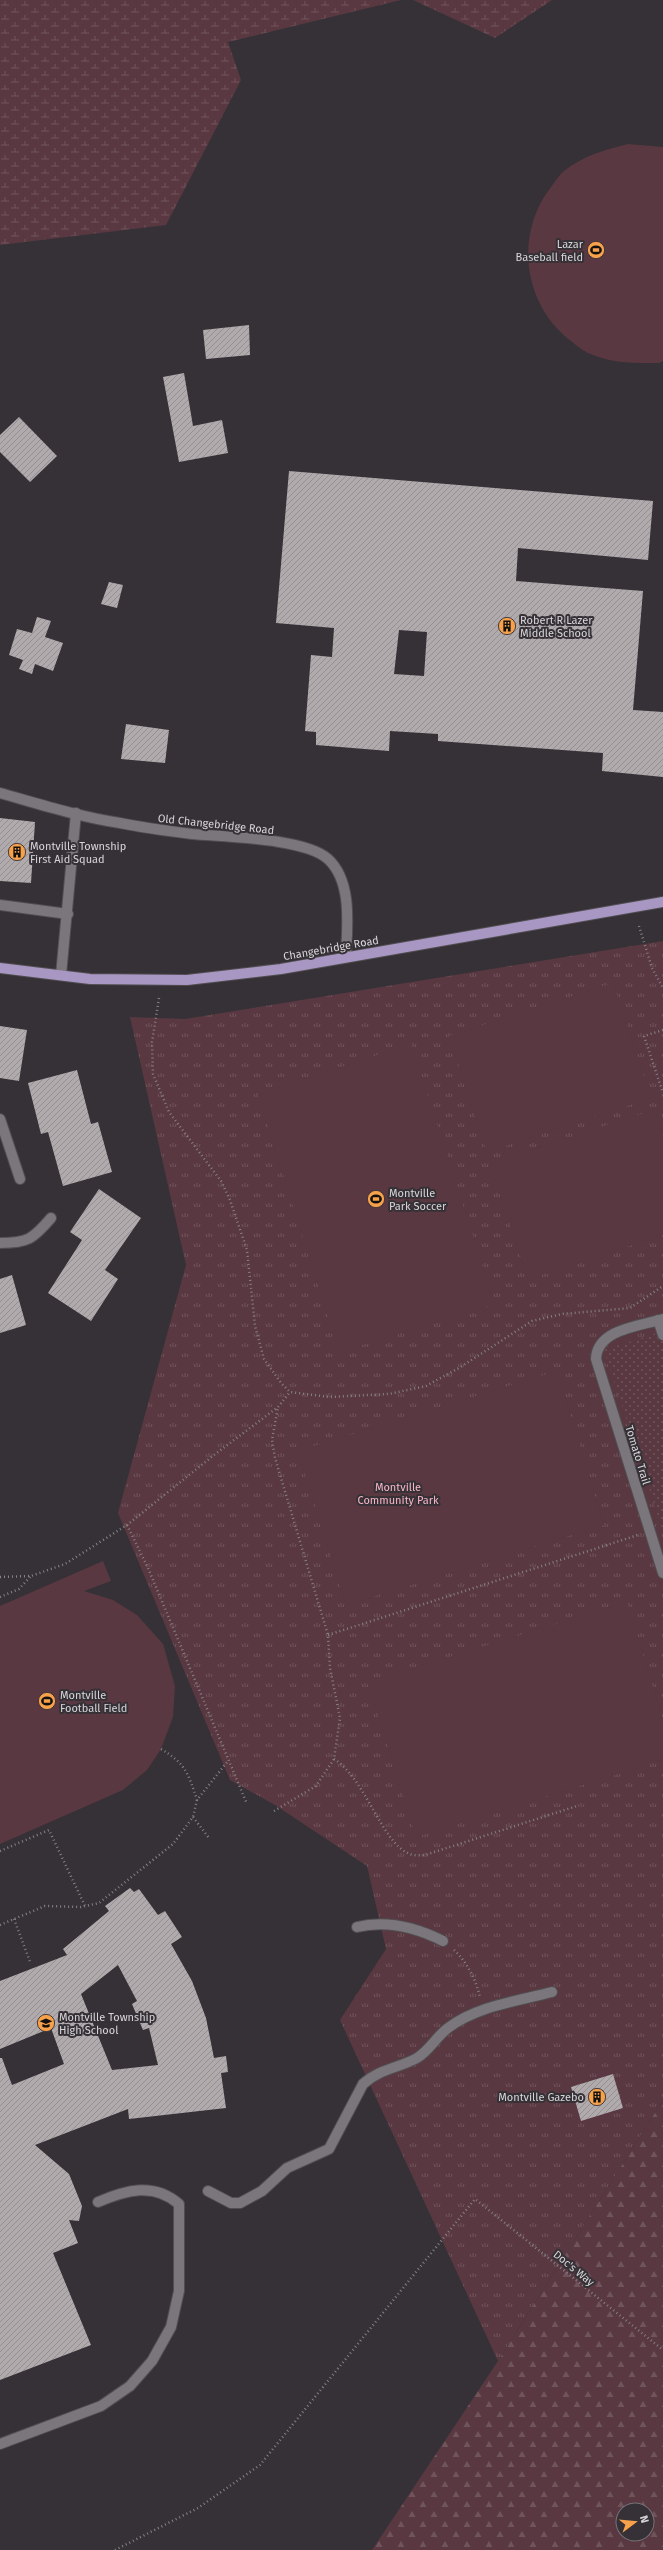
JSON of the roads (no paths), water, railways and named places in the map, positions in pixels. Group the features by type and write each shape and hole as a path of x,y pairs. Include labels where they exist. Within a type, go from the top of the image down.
{"main road":[{"name":"Changebridge Road","path":"0,968 90,979 187,980 281,969 663,902"}],"street":[{"name":"Old Changebridge Road","path":"0,793 118,823 167,831 294,844 318,852 336,868 344,892 348,920 346,957"},
{"path":"61,975 68,914 76,813"},
{"path":"0,905 68,914"},
{"path":"0,1118 20,1179"},
{"path":"0,1243 23,1243 35,1237 51,1218"},
{"path":"661,1320 663,1335"},
{"name":"Tomato Trail","path":"661,1320 609,1336 599,1345 596,1359 663,1573"},
{"path":"357,1927 372,1923 395,1925 427,1933 444,1941"},
{"path":"208,2191 232,2203 240,2203 262,2190 287,2168 329,2150 339,2135 363,2084 372,2076 416,2058 447,2028 483,2006 552,1992"},
{"path":"0,2444 101,2406 130,2386 152,2361 170,2327 179,2291 180,2204 168,2194 150,2190 122,2192 98,2202"}],"place":[{"name":"Lazar Baseball field","path":"596,250"},
{"name":"Robert R Lazer Middle School","path":"507,626"},
{"name":"Montville Township First Aid Squad","path":"17,852"},
{"name":"Montville Park Soccer","path":"376,1199"},
{"name":"Montville Football Field","path":"47,1701"},
{"name":"Montville Township High School","path":"46,2023"},
{"name":"Montville Gazebo","path":"597,2097"}],"park label":[{"name":"Montville Community Park","path":"398,1493"}]}
